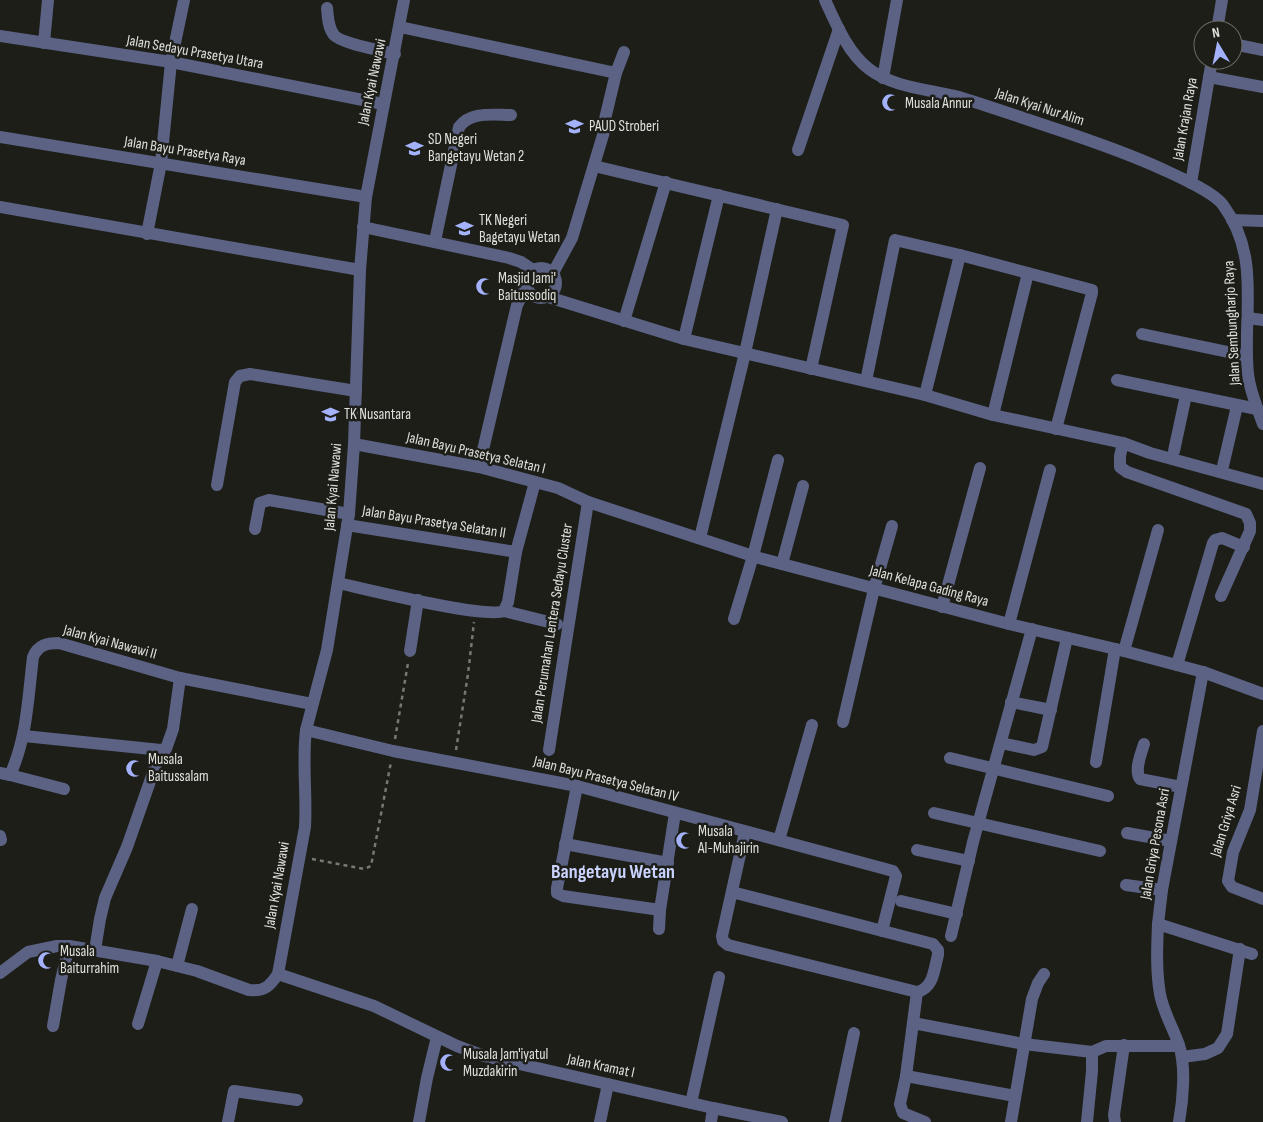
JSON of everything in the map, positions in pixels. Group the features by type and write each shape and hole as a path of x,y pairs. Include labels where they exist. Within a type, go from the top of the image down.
{"street":[{"path":"44,43 48,0"},
{"path":"147,234 161,163 172,62 184,0"},
{"name":"Jalan Kyai Nawawi","path":"278,974 306,812 304,742 327,650 348,520 354,444 360,270 366,197 404,0"},
{"name":"Jalan Kyai Nur Alim","path":"825,0 856,58 883,78 957,97 1131,154 1191,183 1218,200 1232,220"},
{"path":"883,78 897,0"},
{"path":"1219,20 1222,0"},
{"path":"327,8 329,24 334,36 342,41 395,54"},
{"path":"400,27 616,72"},
{"path":"798,150 840,29"},
{"name":"Jalan Sedayu Prasetya Utara","path":"0,36 172,62 383,104"},
{"path":"1243,46 1263,50"},
{"path":"553,273 572,238 606,122 616,72 624,52"},
{"name":"Jalan Krajan Raya","path":"1191,183 1210,70"},
{"path":"1209,77 1263,87"},
{"path":"435,241 460,127 471,116 511,115"},
{"name":"Jalan Bayu Prasetya Raya","path":"0,136 366,197"},
{"path":"594,166 843,225 811,369"},
{"path":"624,321 666,182"},
{"path":"684,339 719,195"},
{"path":"0,207 360,270"},
{"path":"700,538 745,353 777,209"},
{"path":"1232,220 1263,221"},
{"name":"Jalan Sembungharjo Raya","path":"1232,220 1240,236 1246,260 1249,283 1247,356 1250,386 1263,424"},
{"path":"363,227 509,258 521,262 533,270"},
{"path":"866,381 896,234 960,255 1089,288 1092,292 1056,429"},
{"path":"925,395 960,255"},
{"path":"479,467 517,305 526,287 526,278 533,270 544,268 553,273 557,284 552,294 548,296"},
{"path":"994,415 1028,273"},
{"path":"526,287 532,295 537,297 548,296 684,339 925,395 994,415 1123,444 1150,454 1263,484"},
{"path":"1248,318 1263,320"},
{"path":"1142,334 1247,356"},
{"path":"217,485 235,382 240,376 250,374 356,391"},
{"path":"1116,380 1257,409"},
{"path":"1174,451 1186,395"},
{"path":"1224,466 1237,406"},
{"name":"Jalan Bayu Prasetya Selatan I","path":"354,444 479,467 558,488 588,502"},
{"path":"1123,444 1120,467 1127,472 1246,514 1250,522 1250,531 1221,596"},
{"path":"734,619 753,556 778,460"},
{"path":"942,607 980,468"},
{"path":"1009,624 1050,470"},
{"path":"504,611 508,602 516,552 535,482"},
{"path":"782,564 803,486"},
{"name":"Jalan Bayu Prasetya Selatan II","path":"254,529 260,503 269,500 348,520 516,552"},
{"name":"Jalan Kelapa Gading Raya","path":"588,502 753,556 942,607 1203,672 1263,694"},
{"name":"Jalan Perumahan Lentera Sedayu Cluster","path":"548,750 588,502"},
{"path":"843,722 874,589 892,526"},
{"path":"1096,762 1120,650 1158,530"},
{"path":"1177,665 1215,540 1222,538 1244,547"},
{"path":"338,583 476,610 496,613 504,611 557,624"},
{"path":"410,651 418,600"},
{"path":"952,936 969,861 1032,629"},
{"path":"1000,743 1034,750 1039,750 1043,746 1067,638"},
{"name":"Jalan Kyai Nawawi II","path":"5,774 17,759 24,736 33,658 35,652 44,645 59,643 180,678 312,704"},
{"name":"Jalan Griya Pesona Asri","path":"1179,1122 1183,1078 1180,1051 1160,996 1157,972 1158,924 1162,890 1203,672"},
{"path":"24,736 160,750 166,749 170,739 180,678"},
{"path":"1011,702 1051,710"},
{"path":"780,840 812,725"},
{"name":"Jalan Bayu Prasetya Selatan IV","path":"306,730 393,751 577,786 893,871 896,873 896,876 882,931"},
{"name":"Jalan Griya Asri","path":"1263,731 1250,810 1233,852 1228,881 1232,887 1263,899"},
{"path":"1144,744 1137,776 1140,779 1181,787"},
{"path":"95,950 105,898 127,848 160,750"},
{"path":"950,758 1108,796"},
{"path":"5,774 64,789"},
{"path":"577,786 557,893 660,910"},
{"path":"659,928 675,813"},
{"path":"934,813 1100,851"},
{"path":"732,892 933,944 938,955 930,984 927,988 917,992 728,945 722,936 745,832"},
{"path":"1127,833 1171,841"},
{"path":"565,844 668,863"},
{"path":"917,850 969,861"},
{"path":"1126,885 1162,890"},
{"path":"901,900 956,914"},
{"path":"177,966 192,909"},
{"path":"913,1023 1024,1044 1092,1052 1106,1046 1124,1045 1204,1054 1218,1048 1227,1034 1246,951 1158,924"},
{"path":"0,973 28,952 57,946 69,946 156,961 198,971 242,988 257,991 266,989 272,984 278,974"},
{"path":"53,1026 69,946"},
{"path":"138,1024 156,961"},
{"name":"Jalan Kramat I","path":"278,974 374,1006 438,1037 484,1056 782,1122"},
{"path":"1011,1122 1032,999 1038,983 1044,974"},
{"path":"691,1103 719,977"},
{"path":"917,992 906,1076 901,1097 901,1110 921,1121"},
{"path":"834,1122 854,1032"},
{"path":"419,1122 427,1078 438,1037"},
{"path":"1115,1122 1114,1115 1124,1045"},
{"path":"1087,1122 1092,1052"},
{"path":"906,1076 1015,1096"},
{"path":"600,1122 608,1084"},
{"path":"228,1122 234,1092 297,1100"},
{"path":"711,1122 713,1108"}],"path":[{"path":"454,762 476,610"},
{"path":"298,857 364,869 371,866 410,651"}],"place":[{"name":"Musala Annur","path":"891,103"},
{"name":"PAUD Stroberi","path":"575,126"},
{"name":"SD Negeri Bangetayu Wetan 2","path":"414,148"},
{"name":"TK Negeri Bagetayu Wetan","path":"465,229"},
{"name":"Masjid Jami' Baitussodiq","path":"484,287"},
{"name":"TK Nusantara","path":"330,414"},
{"name":"Musala Baitussalam","path":"134,768"},
{"name":"Musala Al-Muhajirin","path":"684,840"},
{"name":"Musala Baiturrahim","path":"46,960"},
{"name":"Musala Jam'iyatul Muzdakirin","path":"449,1063"}],"district":[{"name":"Bangetayu Wetan","path":"613,872"}]}
